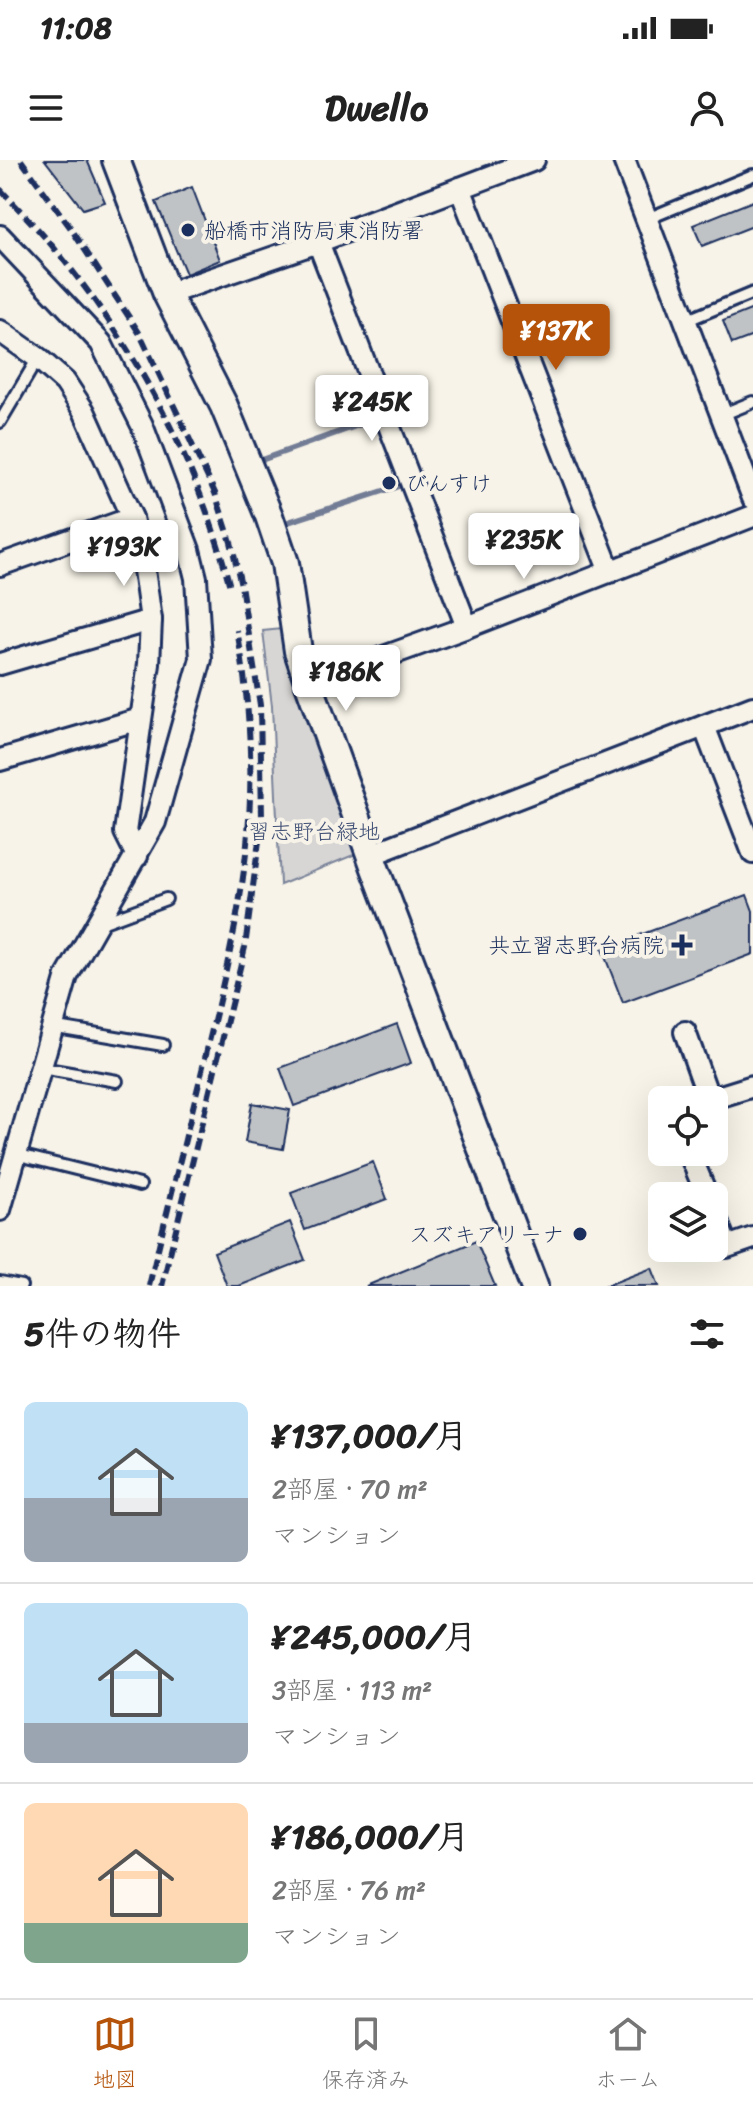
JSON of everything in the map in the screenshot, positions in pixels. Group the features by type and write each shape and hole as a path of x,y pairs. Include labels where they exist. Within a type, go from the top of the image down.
{"street":[{"path":"116,160 167,294 224,406 269,516 285,563 298,651 309,684 370,855 534,1286"},
{"path":"167,294 318,242 534,160"},
{"path":"624,160 753,498"},
{"path":"460,188 610,572"},
{"path":"0,236 101,343 111,358 142,425 189,550 196,578 201,659 155,822 67,976 0,1210"},
{"path":"318,242 467,627"},
{"path":"0,331 65,382 84,411 132,518 151,620 149,664 125,832 137,856"},
{"path":"309,684 467,627 753,516"},
{"path":"0,565 132,518"},
{"path":"0,664 151,620"},
{"path":"370,855 753,707"},
{"path":"0,760 140,719"},
{"path":"704,726 744,801 753,853"},
{"path":"685,1032 704,1086"},
{"path":"728,1095 752,1089"},
{"path":"728,1247 753,1238"}],"lane":[{"path":"647,219 753,175"},
{"path":"685,321 753,293"},
{"path":"0,422 38,358"},
{"path":"721,415 753,402"},
{"path":"94,925 166,899"},
{"path":"51,1026 163,1045"},
{"path":"40,1068 117,1081"},
{"path":"15,1154 140,1185"},
{"path":"0,1282 21,1286"}],"green space":[{"name":"習志野台緑地","path":"282,629 361,852 280,885 272,706 263,631"}],"building":[{"path":"45,160 87,160 105,202 83,209"},
{"path":"192,187 220,260 186,274 156,202"},
{"path":"753,201 753,226 702,246 693,225"},
{"path":"753,309 753,336 732,344 723,321"},
{"path":"747,895 753,911 753,954 623,1003 602,949"},
{"path":"397,1024 411,1063 294,1106 280,1068"},
{"path":"252,1103 290,1110 283,1149 245,1142"},
{"path":"373,1162 387,1199 305,1230 291,1193"},
{"path":"290,1222 305,1260 239,1286 227,1286 214,1252"},
{"path":"476,1241 495,1286 366,1286"},
{"path":"652,1268 659,1286 605,1286"}],"waterway":[{"path":"253,463 378,418"},
{"path":"279,525 408,483"}],"railway":[{"path":"21,160 70,227 140,334 215,493 241,585 260,705 262,818 245,947 162,1286"},
{"path":"0,189 48,240 84,286 137,366 161,408 201,495 230,587"},
{"path":"149,1286 219,1001 243,880 249,818 250,747 237,630"}],"place":[{"name":"船橋市消防局東消防署","path":"188,230"},
{"name":"びんすけ","path":"389,483"},
{"name":"共立習志野台病院","path":"682,945"},
{"name":"スズキアリーナ","path":"580,1234"}]}
